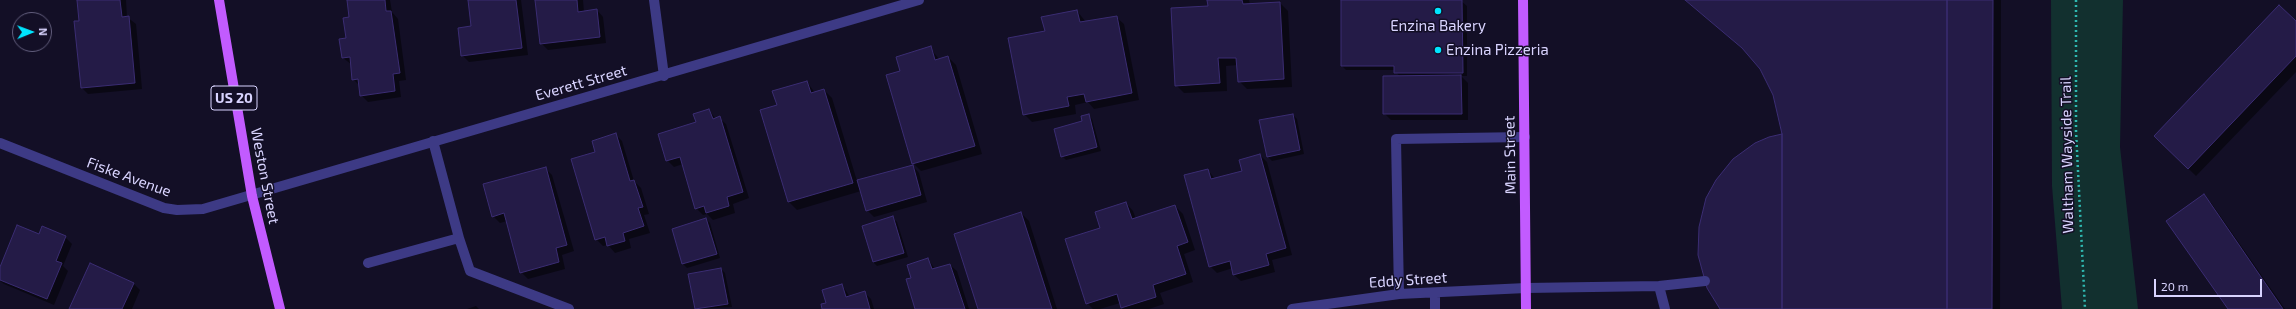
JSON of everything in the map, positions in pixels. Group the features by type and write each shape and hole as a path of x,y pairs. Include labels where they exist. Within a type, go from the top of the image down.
{"main road":[{"name":"Weston Street","path":"219,0 252,196 280,309"},
{"name":"Main Street","path":"1523,0 1526,309"}],"street":[{"path":"654,0 664,76"},
{"name":"Everett Street","path":"252,196 433,141 664,76 919,0"},
{"path":"1398,294 1396,139 1525,137"},
{"path":"433,141 459,238 470,271 569,309"},
{"name":"Fiske Avenue","path":"0,143 164,208 177,210 202,209 252,196"},
{"path":"368,263 459,238"},
{"name":"Eddy Street","path":"1292,309 1327,306 1398,294 1526,288 1659,286 1705,281"},
{"path":"1659,286 1665,309"},
{"path":"1435,293 1435,309"}],"path":[{"name":"Waltham Wayside Trail","path":"2076,0 2076,131 2085,309"}],"green space":[{"path":"2051,0 2123,0 2120,147 2138,309 2062,309 2052,186"}],"building":[{"path":"77,0 120,0 122,17 129,16 135,83 81,88 74,21 79,21"},
{"path":"347,0 385,0 386,11 391,11 400,73 393,74 395,91 360,96 358,79 352,80 350,57 342,58 339,39 346,38 343,18 349,17"},
{"path":"468,0 516,0 522,48 461,56 458,28 471,26"},
{"path":"535,0 577,0 578,12 597,9 600,37 540,44"},
{"path":"1207,0 1242,0 1243,4 1280,2 1284,79 1238,82 1236,58 1218,58 1220,83 1175,86 1171,8 1208,6"},
{"path":"1341,0 1462,0 1463,73 1394,73 1394,66 1341,66"},
{"path":"1685,0 1947,0 1947,309 1782,309 1782,134 1773,95 1760,69 1742,48"},
{"path":"1947,0 1993,0 1992,309 1947,309"},
{"path":"2279,5 2296,21 2296,56 2188,169 2154,136"},
{"path":"1077,10 1080,22 1117,16 1132,93 1086,102 1084,94 1067,97 1069,106 1023,115 1008,38 1045,31 1041,17"},
{"path":"931,46 935,60 948,56 975,146 912,164 886,75 900,71 896,57"},
{"path":"1461,75 1462,114 1383,114 1383,76"},
{"path":"807,81 811,93 824,89 853,183 788,202 760,110 777,105 772,91"},
{"path":"709,109 713,119 720,116 743,192 727,197 729,206 706,213 704,206 695,209 680,157 666,161 658,134 696,122 693,114"},
{"path":"1089,114 1097,147 1061,157 1054,129 1082,121 1081,116"},
{"path":"1293,114 1300,150 1267,157 1259,120"},
{"path":"616,133 630,181 634,180 643,207 638,208 644,226 623,233 625,241 607,246 605,237 595,240 571,159 595,152 592,141"},
{"path":"1782,134 1782,309 1720,309 1707,288 1698,255 1699,227 1706,198 1716,180 1733,159 1755,143 1769,137"},
{"path":"1260,154 1286,248 1266,254 1269,265 1233,275 1230,261 1209,267 1184,175 1208,169 1211,179 1242,171 1239,160"},
{"path":"913,165 921,195 866,211 857,180"},
{"path":"546,167 567,245 556,248 559,262 520,273 504,213 492,217 483,184"},
{"path":"2204,194 2283,309 2228,309 2166,221"},
{"path":"1126,202 1132,219 1175,205 1188,242 1177,246 1186,274 1153,285 1156,297 1121,308 1117,294 1086,304 1065,239 1100,228 1095,212"},
{"path":"1021,212 1052,309 978,309 954,234"},
{"path":"893,216 904,253 873,262 862,226"},
{"path":"706,218 717,254 682,264 672,229"},
{"path":"17,225 39,234 42,226 66,236 56,261 62,263 47,299 0,280 0,267"},
{"path":"928,258 932,269 950,264 965,309 915,309 906,279 911,278 907,265"},
{"path":"90,263 134,283 122,309 69,309"},
{"path":"721,268 728,304 695,309 688,274"},
{"path":"842,284 846,297 865,291 870,309 822,309 821,304 826,303 822,290"}],"place":[{"name":"Enzina Bakery","path":"1438,11"},
{"name":"Enzina Pizzeria","path":"1438,50"}]}
